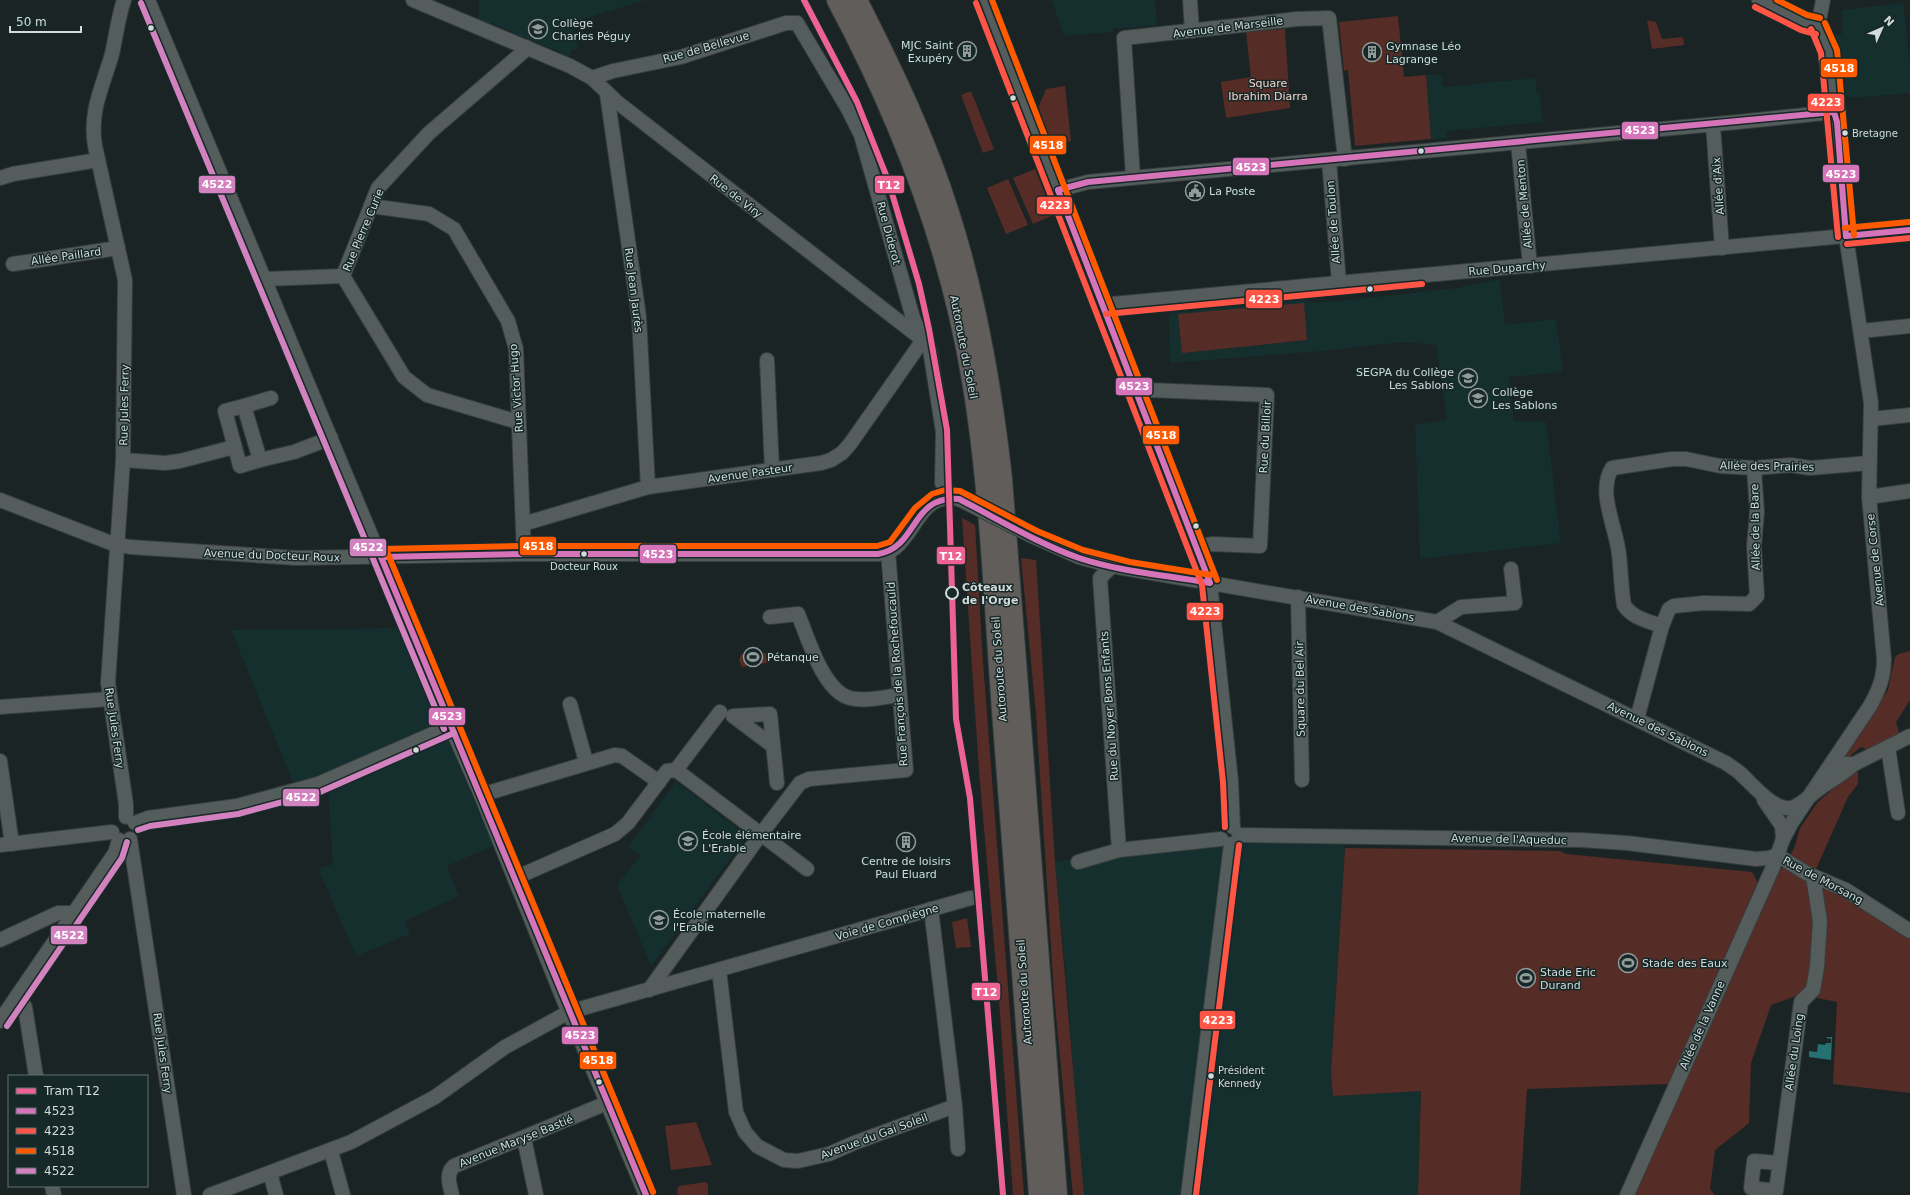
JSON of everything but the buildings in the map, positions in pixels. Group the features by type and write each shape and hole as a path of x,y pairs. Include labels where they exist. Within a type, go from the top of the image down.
{"highway":[{"name":"Autoroute du Soleil","path":"837,0 884,93 919,180 932,217 955,296 972,378 984,483 1039,1195"},
{"name":"Autoroute du Soleil","path":"857,0 901,89 935,171 949,212 971,289 989,376 1004,494 1057,1195"}],"street":[{"name":"Rue Jules Ferry","path":"124,0 92,124 98,160 126,280 123,460 108,683 126,804 130,820"},
{"path":"148,0 481,795 607,1103 641,1194"},
{"name":"Rue de Viry","path":"413,0 570,66 592,78 607,94 923,340 930,350 943,432 942,483"},
{"path":"983,0 1104,306 1210,583 1231,781 1231,836 1188,1195"},
{"path":"1190,0 1192,31"},
{"path":"1759,0 1804,23 1818,26 1823,0"},
{"name":"Avenue de Marseille","path":"1133,177 1124,38 1297,19 1329,18 1345,159"},
{"name":"Rue de Bellevue","path":"592,78 613,71 681,57 786,23 797,23"},
{"name":"Rue Diderot","path":"797,23 848,109 861,135 913,318 923,340"},
{"name":"Avenue de Corse","path":"1777,855 1792,822 1834,761 1876,694 1880,686 1884,670 1868,497 1871,403 1846,236 1837,122 1834,112 1829,51 1818,26"},
{"name":"Rue Pierre Curie","path":"265,279 343,276 378,188 429,132 522,53 526,47"},
{"name":"Rue Jean Jaurès","path":"607,94 640,317 648,487"},
{"path":"1058,190 1088,182 1133,177 1713,125 1834,112"},
{"name":"Allée d'Aix","path":"1713,125 1722,248"},
{"name":"Allée de Menton","path":"1518,143 1530,266"},
{"path":"0,178 13,174 98,160"},
{"name":"Allée de Toulon","path":"1329,160 1334,243 1339,283"},
{"name":"Rue Victor Hugo","path":"371,206 429,214 454,229 508,321 516,349 524,554"},
{"name":"Rue Duparchy","path":"1104,306 1112,304 1910,230"},
{"name":"Allée Paillard","path":"12,264 118,248"},
{"path":"343,276 404,377 427,395 518,422"},
{"path":"1861,331 1910,326"},
{"name":"Avenue Pasteur","path":"523,524 648,487 821,463 831,460 842,453 858,435 923,340"},
{"path":"767,360 772,470"},
{"name":"Rue du Billoir","path":"1136,391 1150,390 1268,396 1260,546 1212,544 1196,547"},
{"path":"271,398 225,411 240,466 294,452 331,438"},
{"path":"244,406 260,460"},
{"path":"1871,419 1910,415"},
{"path":"123,460 165,462 180,461 234,447"},
{"name":"Allée des Prairies","path":"1662,626 1634,616 1627,611 1624,605 1619,552 1611,522 1606,488 1607,476 1612,468 1672,458 1686,459 1720,466 1754,468 1791,465 1810,468 1869,463"},
{"name":"Allée de la Bare","path":"1636,719 1666,614 1674,606 1704,603 1749,604 1756,596 1754,546 1757,512 1754,468"},
{"path":"1868,497 1910,491"},
{"name":"Avenue des Sablons","path":"888,552 896,548 928,507 950,497 959,499 1032,536 1079,557 1112,566 1437,622 1726,763 1739,772 1773,803 1785,809"},
{"name":"Avenue du Docteur Roux","path":"0,500 118,545 251,556 381,557 524,554 878,554 888,552"},
{"name":"Rue François de la Rochefoucauld","path":"809,779 906,770 888,552"},
{"name":"Rue du Noyer Bons Enfants","path":"1112,566 1100,578 1118,850"},
{"path":"1437,622 1461,607 1515,603 1511,569"},
{"name":"Square du Bel Air","path":"1298,597 1302,780"},
{"path":"770,617 798,614 827,681 842,695 851,698 899,695"},
{"path":"0,707 110,699"},
{"path":"570,704 586,762"},
{"path":"676,770 720,712"},
{"path":"121,837 112,828 115,820 118,818 130,820 237,806 318,784 451,726"},
{"path":"1785,809 1794,807 1845,773 1854,764 1910,736"},
{"path":"773,746 780,809"},
{"path":"1888,747 1898,813"},
{"path":"481,795 608,756 622,756 659,782"},
{"path":"0,761 6,845 121,837 136,830 130,820"},
{"path":"1834,761 1841,764 1854,764"},
{"path":"515,878 615,834 628,823 667,771 676,770 808,869"},
{"path":"777,783 809,779"},
{"path":"650,990 761,834 800,783 809,779"},
{"name":"Avenue des Sablons","path":"1753,786 1782,826 1783,839"},
{"path":"1785,809 1790,814 1792,822"},
{"name":"Avenue de l'Aqueduc","path":"1078,862 1118,850 1231,836 1581,840 1632,843 1756,858 1769,858 1777,855"},
{"name":"Rue Jules Ferry","path":"121,837 184,1195"},
{"path":"0,1020 115,853 121,837"},
{"name":"Rue de Morsang","path":"1777,855 1813,876 1846,890 1910,931"},
{"name":"Allée de la Vanne","path":"1627,1195 1777,855"},
{"name":"Allée du Loing","path":"1779,1163 1801,1002 1813,990 1817,967 1820,921 1813,876"},
{"name":"Voie de Compiègne","path":"210,1195 331,1151 381,1126 434,1097 506,1046 569,1012 971,898"},
{"path":"931,909 955,1106 958,1148"},
{"path":"0,940 58,913 73,914"},
{"name":"Avenue du Gai Soleil","path":"719,970 736,1112 745,1132 757,1146 771,1155 784,1160 798,1162 830,1154 854,1143 955,1106"},
{"path":"16,996 26,1007 36,1075"},
{"name":"Avenue Maryse Bastié","path":"452,1195 448,1175 449,1170 454,1166 607,1103"},
{"path":"524,1138 536,1195"},
{"path":"331,1151 343,1195"},
{"path":"270,1173 276,1195"}],"shaded area":[{"name":"Collège Charles Péguy","path":"479,0 646,0 570,23 579,49 571,51 569,58 562,56 561,52 518,36 492,23 487,24 478,20"},
{"path":"1052,0 1155,0 1157,25 1113,29 1113,32 1064,36"},
{"path":"1903,3 1910,63 1910,93 1848,98 1841,92 1836,35 1842,34 1842,10"},
{"path":"1442,74 1443,87 1535,78 1537,94 1540,94 1543,122 1446,131 1447,138 1431,139 1426,75"},
{"name":"Collège Les Sablons","path":"1500,279 1505,325 1556,319 1563,372 1509,377 1514,421 1546,422 1561,543 1420,559 1415,425 1447,420 1436,345 1403,342 1323,351 1170,363 1169,313 1307,299 1313,303 1358,299 1457,288"},
{"path":"401,628 493,846 447,866 459,896 405,921 410,934 356,956 318,869 333,864 328,791 320,776 293,782 231,630"},
{"name":"École élémentaire L'Erable","path":"676,782 747,836 651,966 617,885 640,856 628,847"},
{"path":"1343,837 1345,848 1331,1072 1333,1095 1421,1091 1418,1195 1081,1195 1068,997 1055,862 1119,850 1221,839 1237,841"}],"green space":[{"path":"1398,16 1404,77 1426,75 1431,139 1355,146 1348,70 1344,71 1339,22"},
{"path":"1647,20 1656,22 1662,39 1683,37 1684,45 1652,49"},
{"name":"Square Ibrahim Diarra","path":"1285,29 1290,108 1226,118 1221,82 1251,77 1246,32"},
{"path":"1065,86 1071,141 1061,143 1050,139 1040,113 1039,106 1046,89"},
{"path":"971,91 994,149 983,153 961,95"},
{"path":"1035,169 1054,215 1033,224 1013,178"},
{"path":"1008,179 1028,225 1006,234 987,188"},
{"path":"1304,303 1307,340 1182,353 1178,314"},
{"path":"962,518 975,525 983,662 1024,1195 1013,1195 999,1001 979,771"},
{"path":"1021,558 1036,560 1055,862 1084,1195 1073,1195 1054,993 1036,714"},
{"path":"1910,651 1910,700 1896,722 1899,733 1867,749 1861,747 1851,755 1849,759 1841,757 1858,735 1888,690 1895,657 1899,654"},
{"name":"Pétanque","path":"766,653 767,663 742,667 739,660 741,654"},
{"path":"1853,771 1858,772 1858,784 1848,797 1813,876 1910,931 1910,1093 1833,1084 1837,1002 1813,997 1813,990 1771,1005 1751,1063 1749,1123 1715,1150 1710,1189 1715,1195 1632,1195 1773,877 1779,872 1794,849 1800,828 1817,803"},
{"name":"Stade Eric Durand","path":"1345,848 1560,851 1566,854 1752,872 1758,883 1668,1084 1527,1089 1520,1195 1418,1195 1421,1091 1333,1096 1331,1072"},
{"path":"967,918 971,947 956,948 952,922"},
{"path":"696,1122 712,1165 671,1170 665,1126"},
{"path":"706,1182 708,1184 708,1195 678,1195 677,1190 679,1186"}],"water":[{"path":"1832,1037 1831,1060 1809,1057 1809,1051 1817,1052 1818,1044 1825,1045 1826,1043 1831,1043 1831,1039 1826,1038"}],"tram line":[{"name":"T12","path":"804,0 857,102 888,180 919,284 929,329 947,430 956,719 970,798 1003,1195"}],"transit line":[{"name":"4518","path":"992,0 1217,580"},
{"name":"4518","path":"1777,0 1807,15 1820,18"},
{"name":"4522","path":"141,3 444,729"},
{"name":"4223","path":"976,3 1202,585 1223,782 1225,827"},
{"name":"4223","path":"1755,7 1801,30 1816,34"},
{"name":"4518","path":"1825,23 1837,50 1854,235"},
{"name":"4223","path":"1811,29 1821,53 1838,237"},
{"name":"4523","path":"1834,112 1837,122 1846,236"},
{"name":"4523","path":"1058,190 1088,182 1834,112"},
{"name":"4523","path":"1058,190 1210,583"},
{"name":"4518","path":"1845,228 1909,222"},
{"name":"4523","path":"1846,236 1910,230"},
{"name":"4223","path":"1847,244 1910,238"},
{"name":"4223","path":"1106,314 1422,284"},
{"name":"4518","path":"381,549 524,546 877,546 890,542 915,508 932,494 945,490 960,491 1037,531 1083,550 1130,562 1211,575"},
{"name":"4523","path":"381,557 524,554 878,554 891,549 901,542 931,505 943,500 959,499 1033,538 1079,558 1111,567 1210,583"},
{"name":"4518","path":"388,554 653,1192"},
{"name":"4523","path":"381,557 646,1195"},
{"name":"4522","path":"138,830 150,826 238,814 320,792 454,733"},
{"name":"4522","path":"7,1026 122,858 127,842"},
{"name":"4223","path":"1196,1195 1239,845"}],"place":[{"name":"Collège Charles Péguy","path":"538,29"},
{"name":"MJC Saint Exupéry","path":"967,51"},
{"name":"Gymnase Léo Lagrange","path":"1372,52"},
{"name":"Bretagne","path":"1845,133"},
{"name":"La Poste","path":"1195,191"},
{"name":"SEGPA du Collège Les Sablons","path":"1468,378"},
{"name":"Collège Les Sablons","path":"1478,398"},
{"name":"Docteur Roux","path":"584,554"},
{"name":"Côteaux de l'Orge","path":"952,593"},
{"name":"Pétanque","path":"753,657"},
{"name":"École élémentaire L'Erable","path":"688,841"},
{"name":"Centre de loisirs Paul Eluard","path":"906,842"},
{"name":"École maternelle l'Erable","path":"659,920"},
{"name":"Stade des Eaux","path":"1628,963"},
{"name":"Stade Eric Durand","path":"1526,978"},
{"name":"Président Kennedy","path":"1211,1076"}]}
